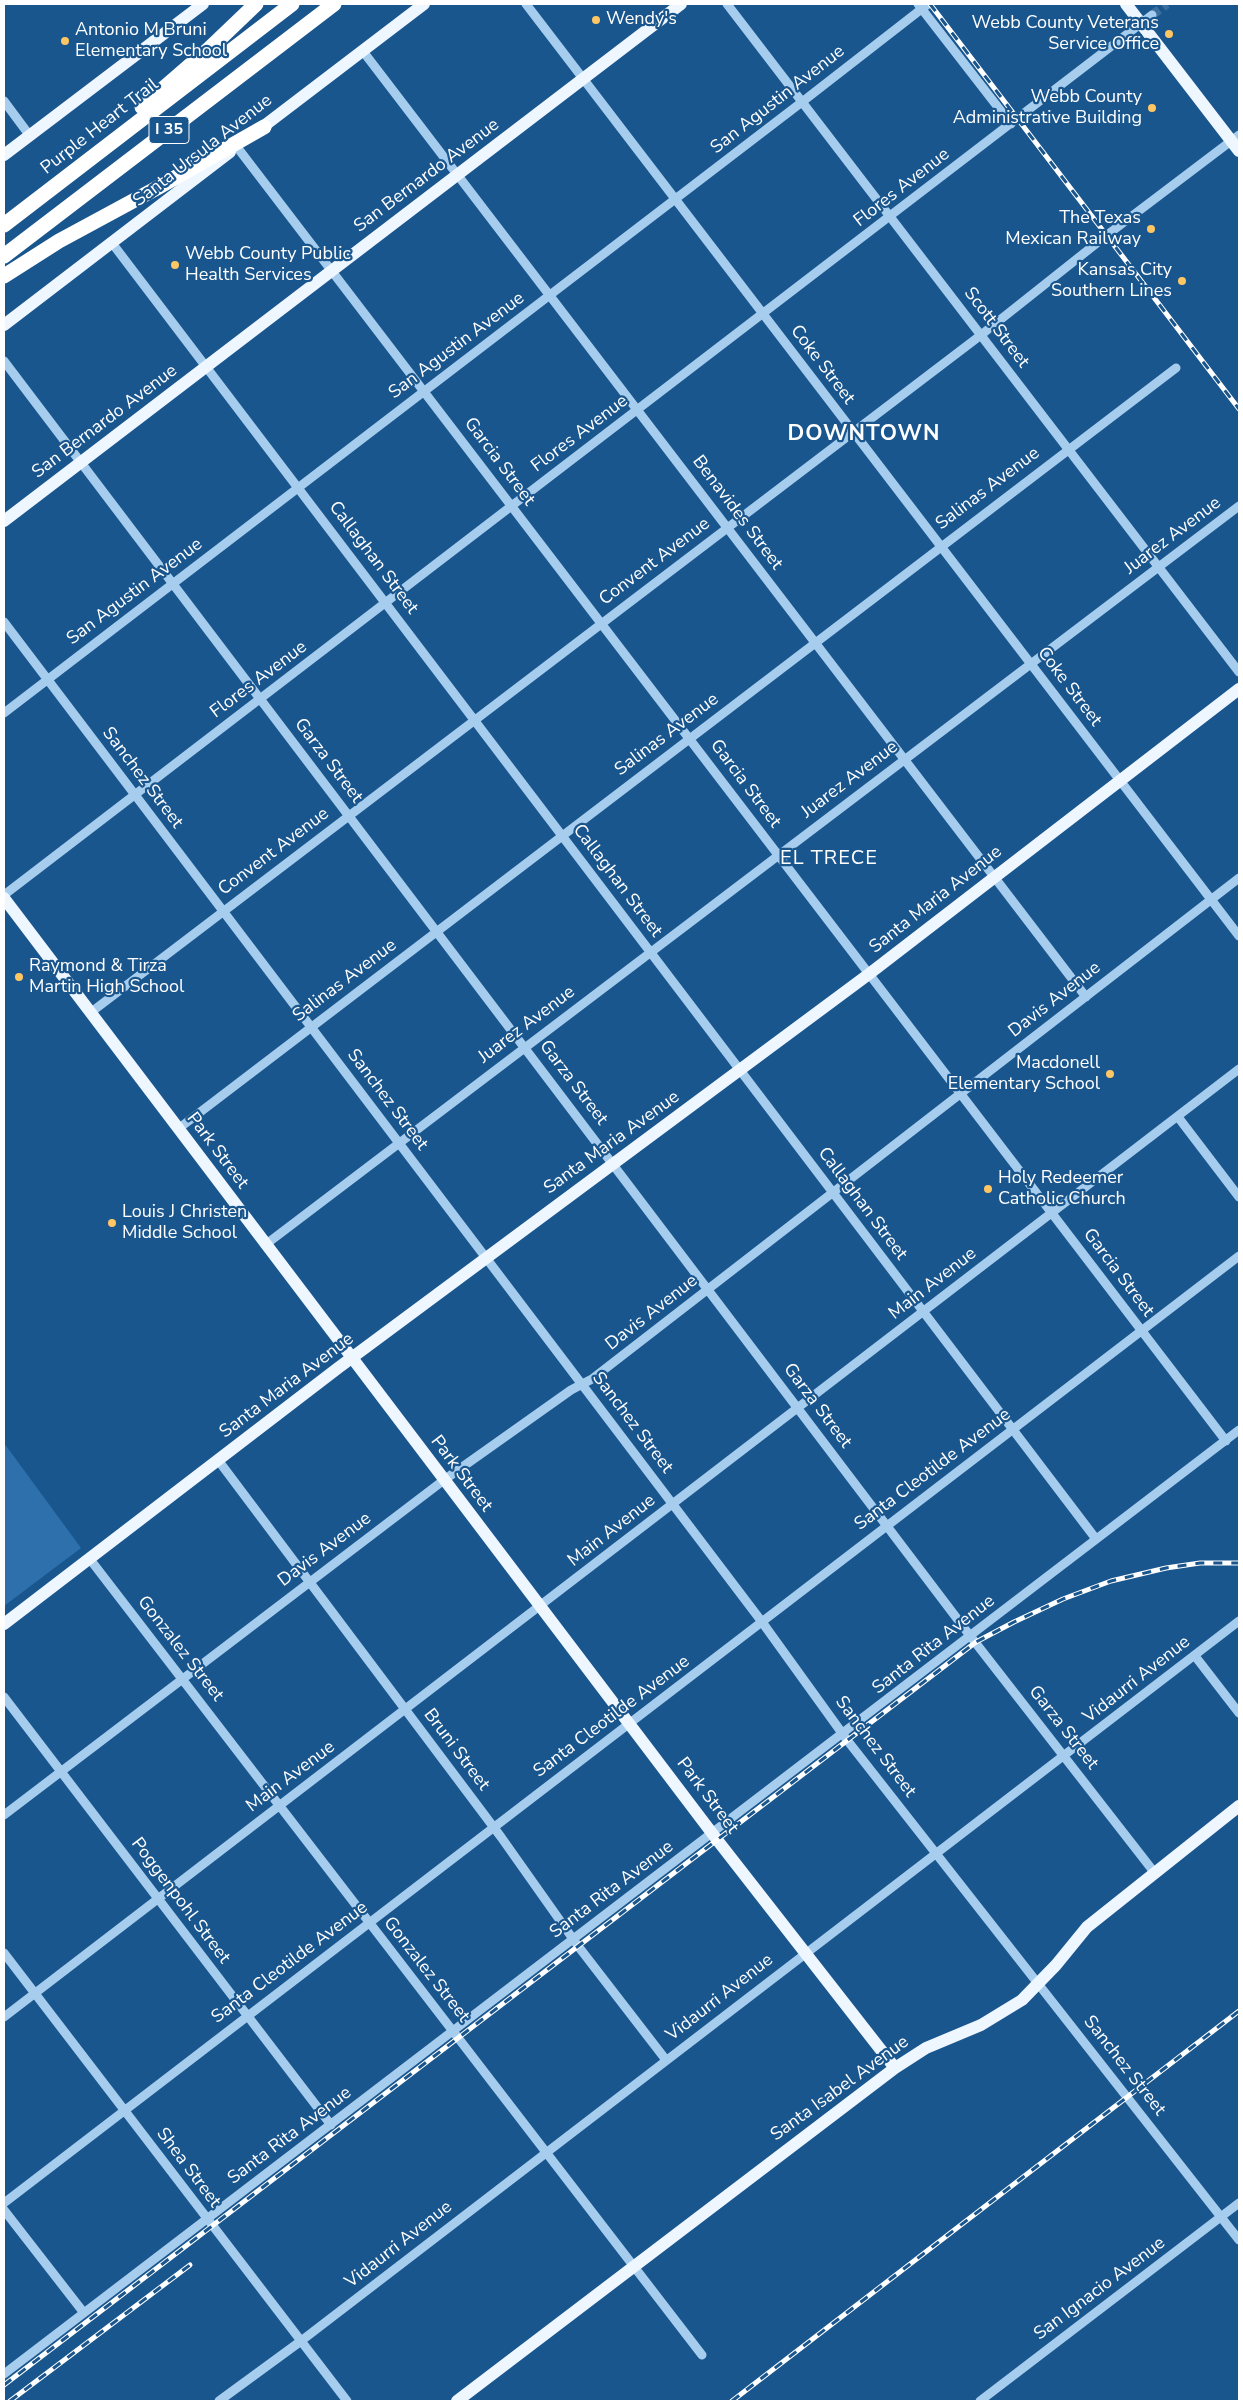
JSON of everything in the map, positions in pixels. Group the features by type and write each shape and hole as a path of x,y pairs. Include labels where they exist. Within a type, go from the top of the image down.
{"highway":[{"path":"78,167 256,4"},
{"name":"Purple Heart Trail","path":"4,225 292,4"},
{"name":"I 35","path":"4,256 334,4"},
{"path":"4,276 59,241 264,127"}],"main road":[{"path":"4,156 203,4"},
{"name":"Santa Ursula Avenue","path":"4,325 424,4"},
{"name":"San Bernardo Avenue","path":"4,521 681,4"},
{"path":"1126,4 1237,142"},
{"name":"Santa Maria Avenue","path":"4,1624 351,1359 869,974 1239,689"},
{"name":"Park Street","path":"4,897 351,1359 629,1724 895,2068"},
{"name":"Santa Isabel Avenue","path":"457,2401 895,2068 926,2048 981,2025 1007,2011 1038,1985 1087,1927 1239,1806"}],"street":[{"name":"Coke Street","path":"526,4 1239,936"},
{"name":"Scott Street","path":"727,4 1239,672"},
{"path":"923,5 1011,124"},
{"name":"San Agustin Avenue","path":"4,713 675,200 923,5"},
{"name":"Flores Avenue","path":"4,897 1152,15"},
{"name":"Benavides Street","path":"362,50 1086,996"},
{"path":"4,101 30,136"},
{"name":"Convent Avenue","path":"90,1013 981,336 1107,235 1237,142"},
{"name":"Garcia Street","path":"237,148 1226,1441"},
{"name":"Callaghan Street","path":"112,243 1096,1539"},
{"name":"Garza Street","path":"4,361 971,1637 1154,1872"},
{"name":"Salinas Avenue","path":"178,1129 940,546 1176,368"},
{"name":"Juarez Avenue","path":"265,1245 1239,506"},
{"name":"Sanchez Street","path":"4,622 673,1504 844,1734 1038,1985 1075,2029 1239,2240"},
{"name":"Davis Avenue","path":"4,1815 444,1480 582,1384 592,1379 1239,878"},
{"name":"Main Avenue","path":"4,2017 1239,1070"},
{"path":"1178,1117 1239,1197"},
{"name":"Santa Cleotilde Avenue","path":"4,2203 1239,1256"},
{"name":"Santa Rita Avenue","path":"4,2374 971,1637 1239,1430"},
{"name":"Bruni Street","path":"218,1460 494,1827 573,1940 666,2060"},
{"name":"Gonzalez Street","path":"89,1558 545,2153 702,2354"},
{"name":"Vidaurri Avenue","path":"219,2401 301,2342 806,1952 936,1854 1063,1754 1076,1748 1239,1620"},
{"path":"1195,1656 1239,1713"},
{"name":"Poggenpohl Street","path":"4,1697 331,2125"},
{"name":"Shea Street","path":"4,1953 347,2401"},
{"name":"San Ignacio Avenue","path":"980,2401 1239,2202"},
{"path":"4,2210 84,2313"}],"shaded area":[{"path":"4,1443 81,1548 4,1606"}],"tunnel":[{"path":"1152,15 1167,4"}],"railway":[{"path":"930,4 1239,409"},
{"path":"4,2385 976,1642 1063,1599 1111,1581 1166,1568 1200,1563 1239,1563"},
{"path":"732,2401 1239,2011"},
{"path":"10,2401 190,2265"}],"place":[{"name":"Wendy's","path":"596,20"},
{"name":"Webb County Veterans Service Office","path":"1169,34"},
{"name":"Antonio M Bruni Elementary School","path":"65,41"},
{"name":"Webb County Administrative Building","path":"1152,108"},
{"name":"The Texas Mexican Railway","path":"1151,229"},
{"name":"Webb County Public Health Services","path":"175,265"},
{"name":"Kansas City Southern Lines","path":"1182,281"},
{"name":"Raymond & Tirza Martin High School","path":"19,977"},
{"name":"Macdonell Elementary School","path":"1110,1074"},
{"name":"Holy Redeemer Catholic Church","path":"988,1189"},
{"name":"Louis J Christen Middle School","path":"112,1223"}],"district":[{"name":"DOWNTOWN","path":"864,435"},
{"name":"EL TRECE","path":"829,859"}]}
